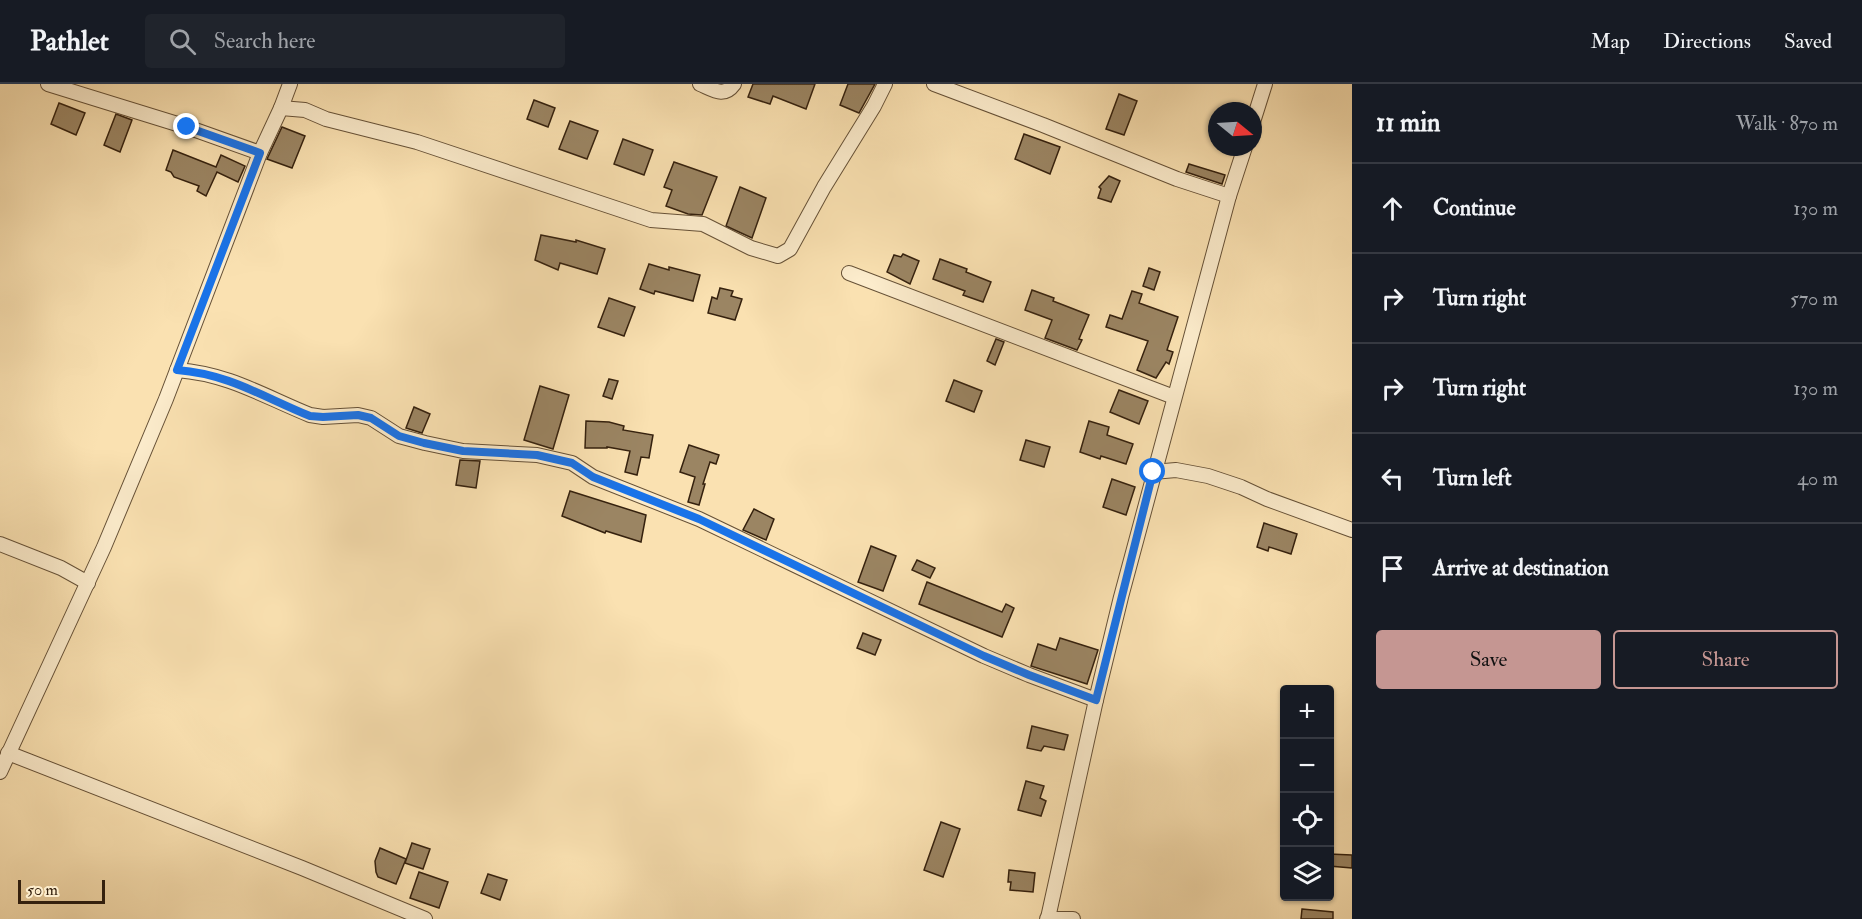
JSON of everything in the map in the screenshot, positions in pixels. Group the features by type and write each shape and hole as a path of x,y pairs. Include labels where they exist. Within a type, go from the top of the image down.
{"street":[{"path":"48,84 178,124 260,153"},
{"path":"0,772 88,583 177,370 260,153 290,84"},
{"path":"700,84 724,93 734,84"},
{"path":"281,108 305,110 326,119 417,142 651,220 703,224 751,248 778,256 790,249 885,84"},
{"path":"934,84 1177,179 1229,196"},
{"path":"1259,102 1265,84"},
{"path":"1073,919 1047,919 1096,700 1153,472 1242,156"},
{"path":"849,273 1174,396"},
{"path":"177,370 202,372 227,379 310,416 358,415 371,418 399,436 424,443 463,451 537,455 572,463 593,477 699,519 984,656 1096,700"},
{"path":"1153,472 1176,470 1208,477 1241,487 1352,530"},
{"path":"0,544 61,568 88,583"},
{"path":"8,753 302,868 425,919"}],"building":[{"path":"753,84 815,84 806,109 773,96 770,104 748,97"},
{"path":"848,84 875,84 859,113 840,105"},
{"path":"1119,94 1137,101 1124,135 1106,129"},
{"path":"534,100 555,108 548,127 527,119"},
{"path":"59,103 85,113 76,135 51,124"},
{"path":"116,114 132,120 120,152 104,145"},
{"path":"570,121 598,131 587,159 559,149"},
{"path":"282,127 305,136 292,168 267,159"},
{"path":"1024,134 1060,147 1050,174 1015,159"},
{"path":"623,139 653,150 644,175 614,164"},
{"path":"173,150 216,167 221,155 245,166 238,182 217,172 206,196 197,191 199,186 174,177 166,170"},
{"path":"674,162 717,177 702,215 688,214 666,206 672,190 664,187"},
{"path":"1189,164 1225,175 1222,184 1186,172"},
{"path":"1109,176 1120,181 1111,202 1098,198 1101,189 1099,187"},
{"path":"740,187 766,198 752,238 726,226"},
{"path":"541,235 576,242 576,240 605,249 597,274 560,263 558,270 535,260"},
{"path":"903,254 919,261 910,284 887,272 894,255 901,257"},
{"path":"940,259 967,269 966,272 991,282 983,302 963,295 965,291 933,279"},
{"path":"649,264 700,275 693,301 640,289"},
{"path":"1149,268 1160,272 1154,290 1143,286"},
{"path":"720,288 733,291 731,296 742,299 735,320 708,313 712,297 717,299"},
{"path":"1032,290 1089,315 1077,350 1045,338 1052,320 1025,310"},
{"path":"1132,291 1142,294 1139,303 1178,317 1167,350 1173,352 1169,364 1166,362 1156,378 1137,370 1148,341 1106,327 1110,315 1122,319"},
{"path":"609,298 635,307 624,336 598,327"},
{"path":"996,339 1004,342 995,365 987,361"},
{"path":"609,379 618,381 612,399 603,396"},
{"path":"954,380 982,391 974,412 946,401"},
{"path":"540,386 569,395 553,449 524,440"},
{"path":"1119,390 1148,401 1139,424 1110,412"},
{"path":"414,407 430,414 422,433 406,428"},
{"path":"586,421 609,422 624,426 623,430 653,435 649,458 641,457 637,475 625,472 630,451 607,447 585,448"},
{"path":"1089,421 1109,427 1107,435 1133,444 1126,464 1080,452"},
{"path":"1026,440 1050,447 1044,467 1020,460"},
{"path":"689,445 719,455 716,464 710,462 699,505 688,502 695,477 680,472"},
{"path":"460,460 480,461 476,488 456,485"},
{"path":"1112,479 1135,487 1126,515 1103,507"},
{"path":"570,491 646,515 641,542 606,531 605,533 562,516"},
{"path":"754,509 774,519 766,540 743,530"},
{"path":"1264,523 1297,534 1291,554 1269,547 1268,551 1257,547"},
{"path":"871,546 896,556 883,591 858,582"},
{"path":"917,560 935,568 930,578 912,570"},
{"path":"927,582 1002,612 1006,604 1014,608 1002,637 919,604"},
{"path":"863,633 881,640 875,655 857,648"},
{"path":"1060,638 1098,650 1087,684 1031,666 1038,644 1056,650"},
{"path":"1032,726 1068,735 1064,750 1044,746 1041,751 1027,748"},
{"path":"1026,781 1044,786 1040,798 1046,801 1041,816 1018,810"},
{"path":"941,822 960,829 943,877 924,870"},
{"path":"412,843 430,849 423,869 405,863"},
{"path":"380,848 406,859 396,884 378,877 375,861"},
{"path":"1334,854 1352,855 1352,868 1334,866"},
{"path":"1009,870 1035,873 1033,892 1010,890"},
{"path":"419,872 448,882 439,908 410,898"},
{"path":"488,874 507,880 500,900 481,893"},
{"path":"1302,909 1333,912 1333,919 1301,919"}],"route":[{"path":"187,127 260,153 177,370 202,372 227,379 310,416 358,415 371,418 399,436 424,443 463,451 537,455 572,463 593,477 699,519 984,656 1096,700 1153,472"}]}
